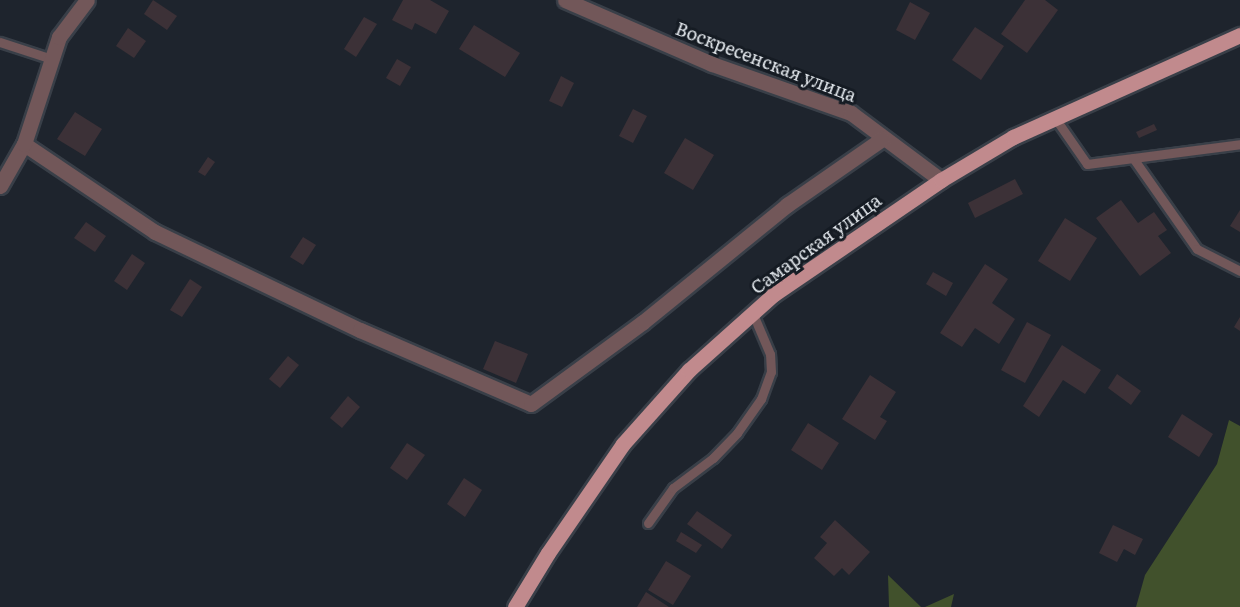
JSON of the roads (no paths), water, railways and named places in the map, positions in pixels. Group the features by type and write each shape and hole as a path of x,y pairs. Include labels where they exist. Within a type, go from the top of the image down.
{"main road":[{"name":"Самарская улица","path":"515,607 548,553 623,444 689,370 774,294 941,180 1013,137 1240,35"}],"street":[{"path":"0,186 24,144 59,37 87,0"},
{"name":"Воскресенская улица","path":"565,0 712,64 851,113 882,139 941,180"},
{"path":"24,144 155,232 360,330 531,404 643,322 787,205 882,139"}],"lane":[{"path":"0,42 52,59"},
{"path":"1055,118 1087,164 1240,144"},
{"path":"1133,158 1197,249 1240,271"},
{"path":"648,523 673,488 713,458 737,433 761,399 771,372 753,314"}]}
